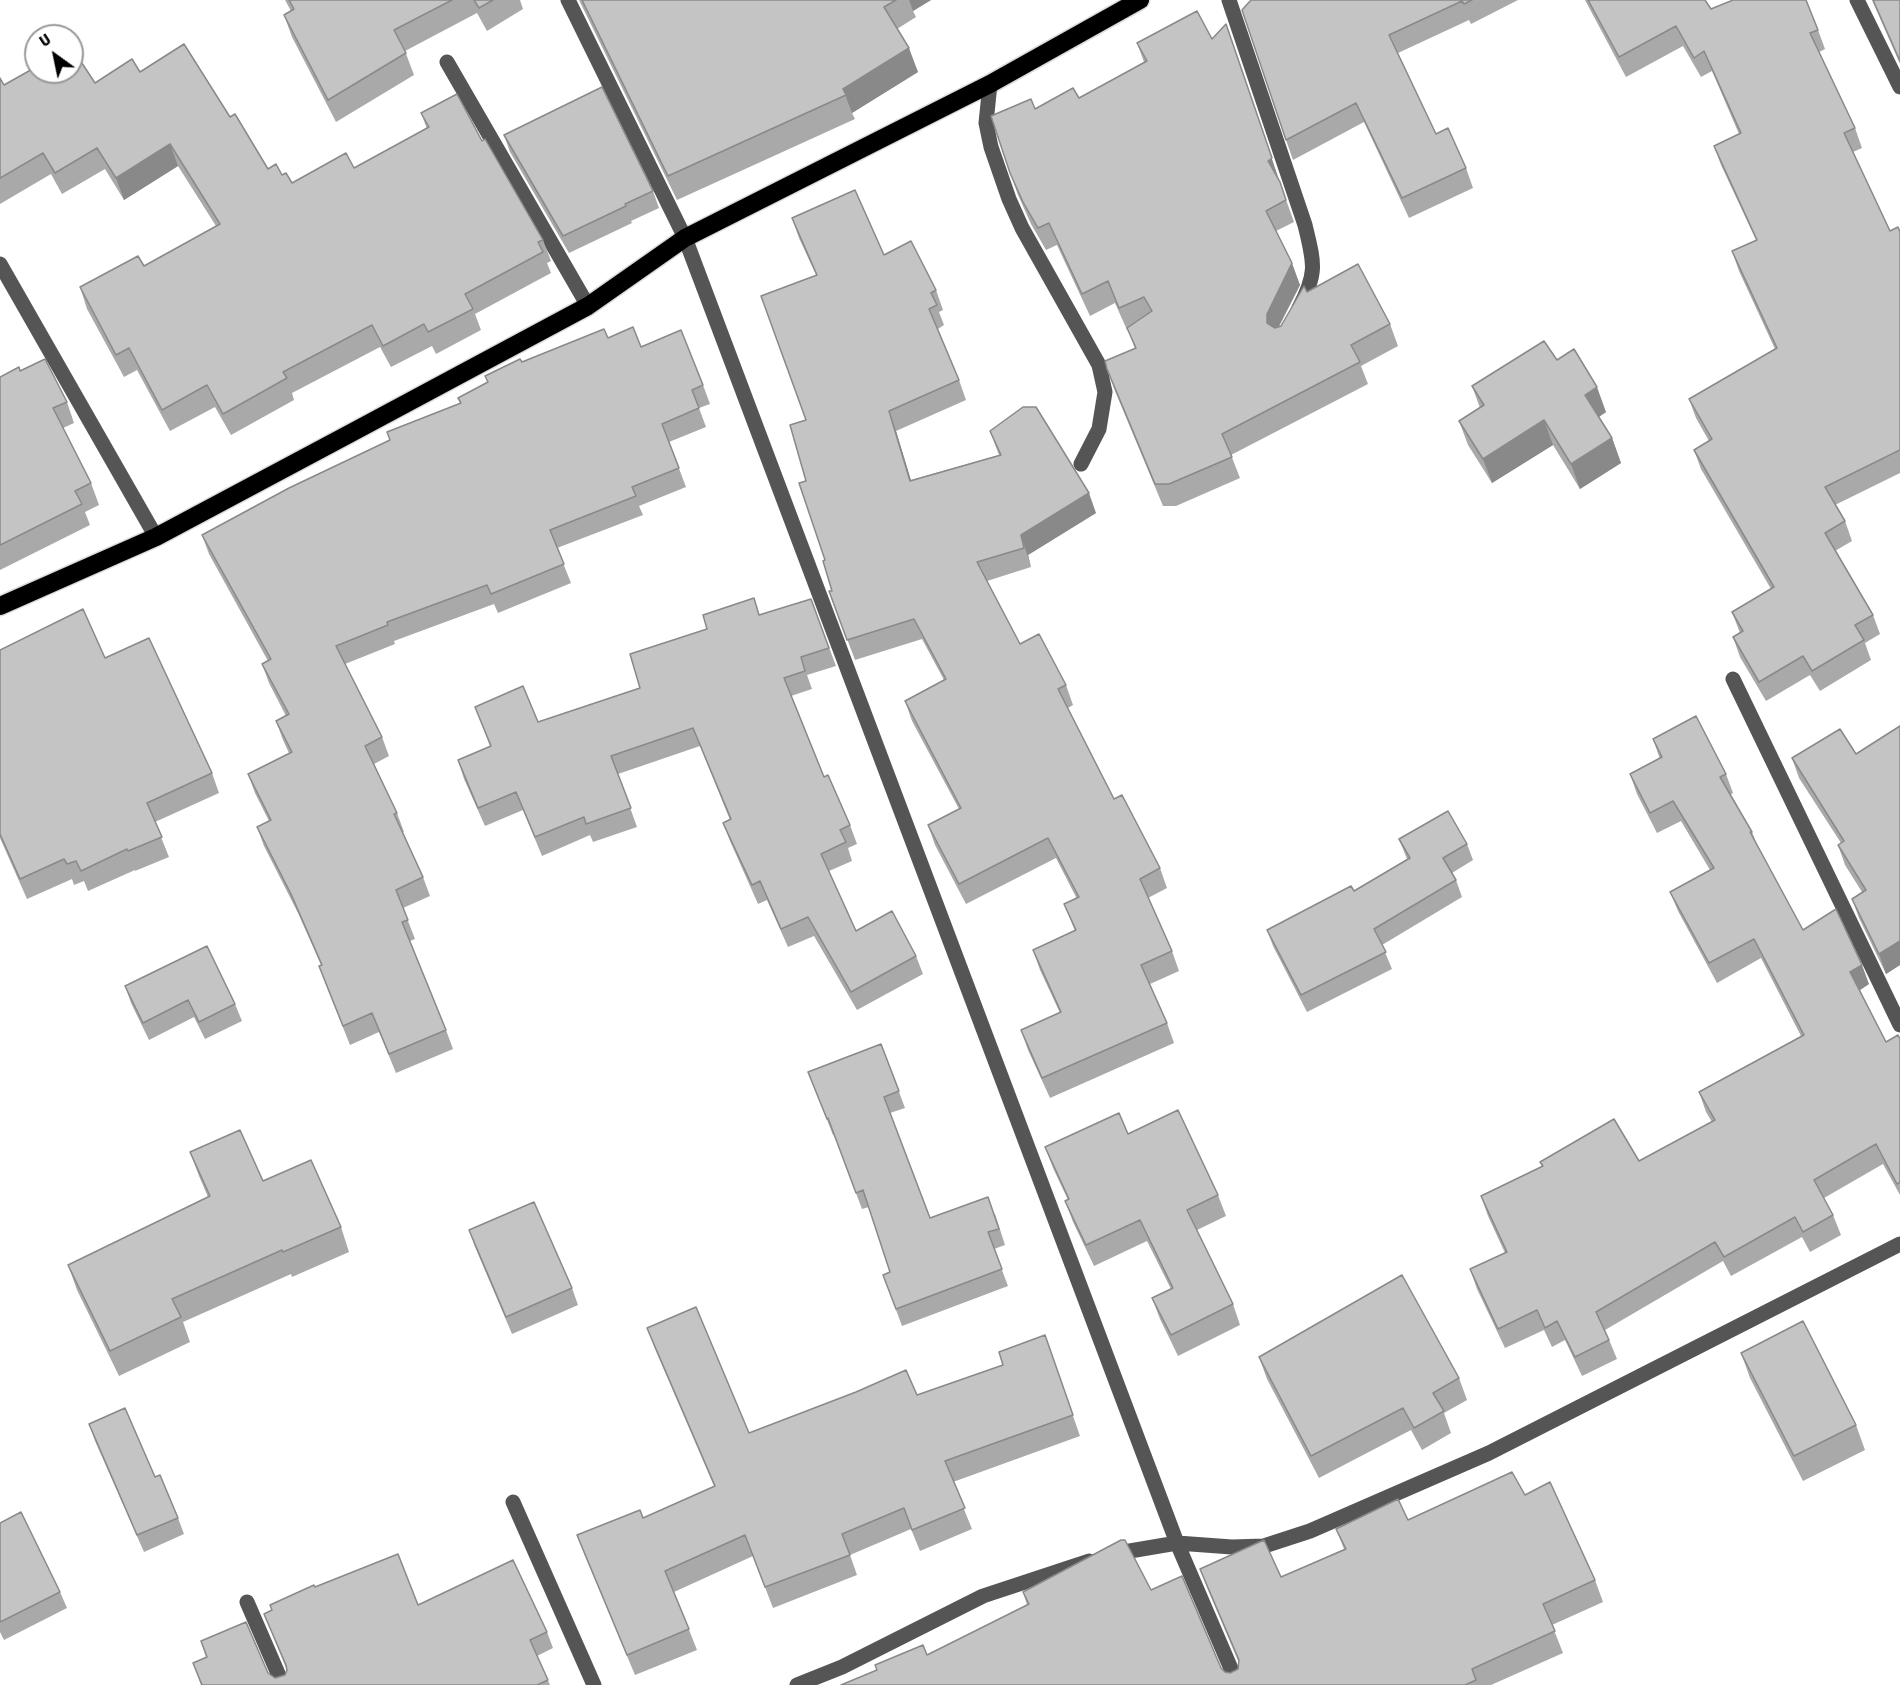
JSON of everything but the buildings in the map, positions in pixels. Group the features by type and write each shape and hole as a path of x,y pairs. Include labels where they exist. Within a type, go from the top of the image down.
{"highway":[{"path":"0,606 156,537 588,306 685,238 990,84 1140,0"}],"street":[{"path":"568,0 685,238 1177,1543 1238,1685"},
{"path":"1229,0 1305,225 1314,261 1313,275 1306,297 1292,323"},
{"path":"1857,0 1900,87"},
{"path":"447,62 588,306"},
{"path":"990,84 986,123 991,147 1010,199 1022,228 1100,365 1105,392 1099,429 1081,464"},
{"path":"0,264 156,537"},
{"path":"1732,679 1900,1025"},
{"path":"797,1685 842,1667 983,1596 1106,1556 1177,1543 1232,1547 1264,1546 1310,1531 1489,1453 1900,1244"},
{"path":"513,1502 594,1685"},
{"path":"247,1602 283,1685"}]}
